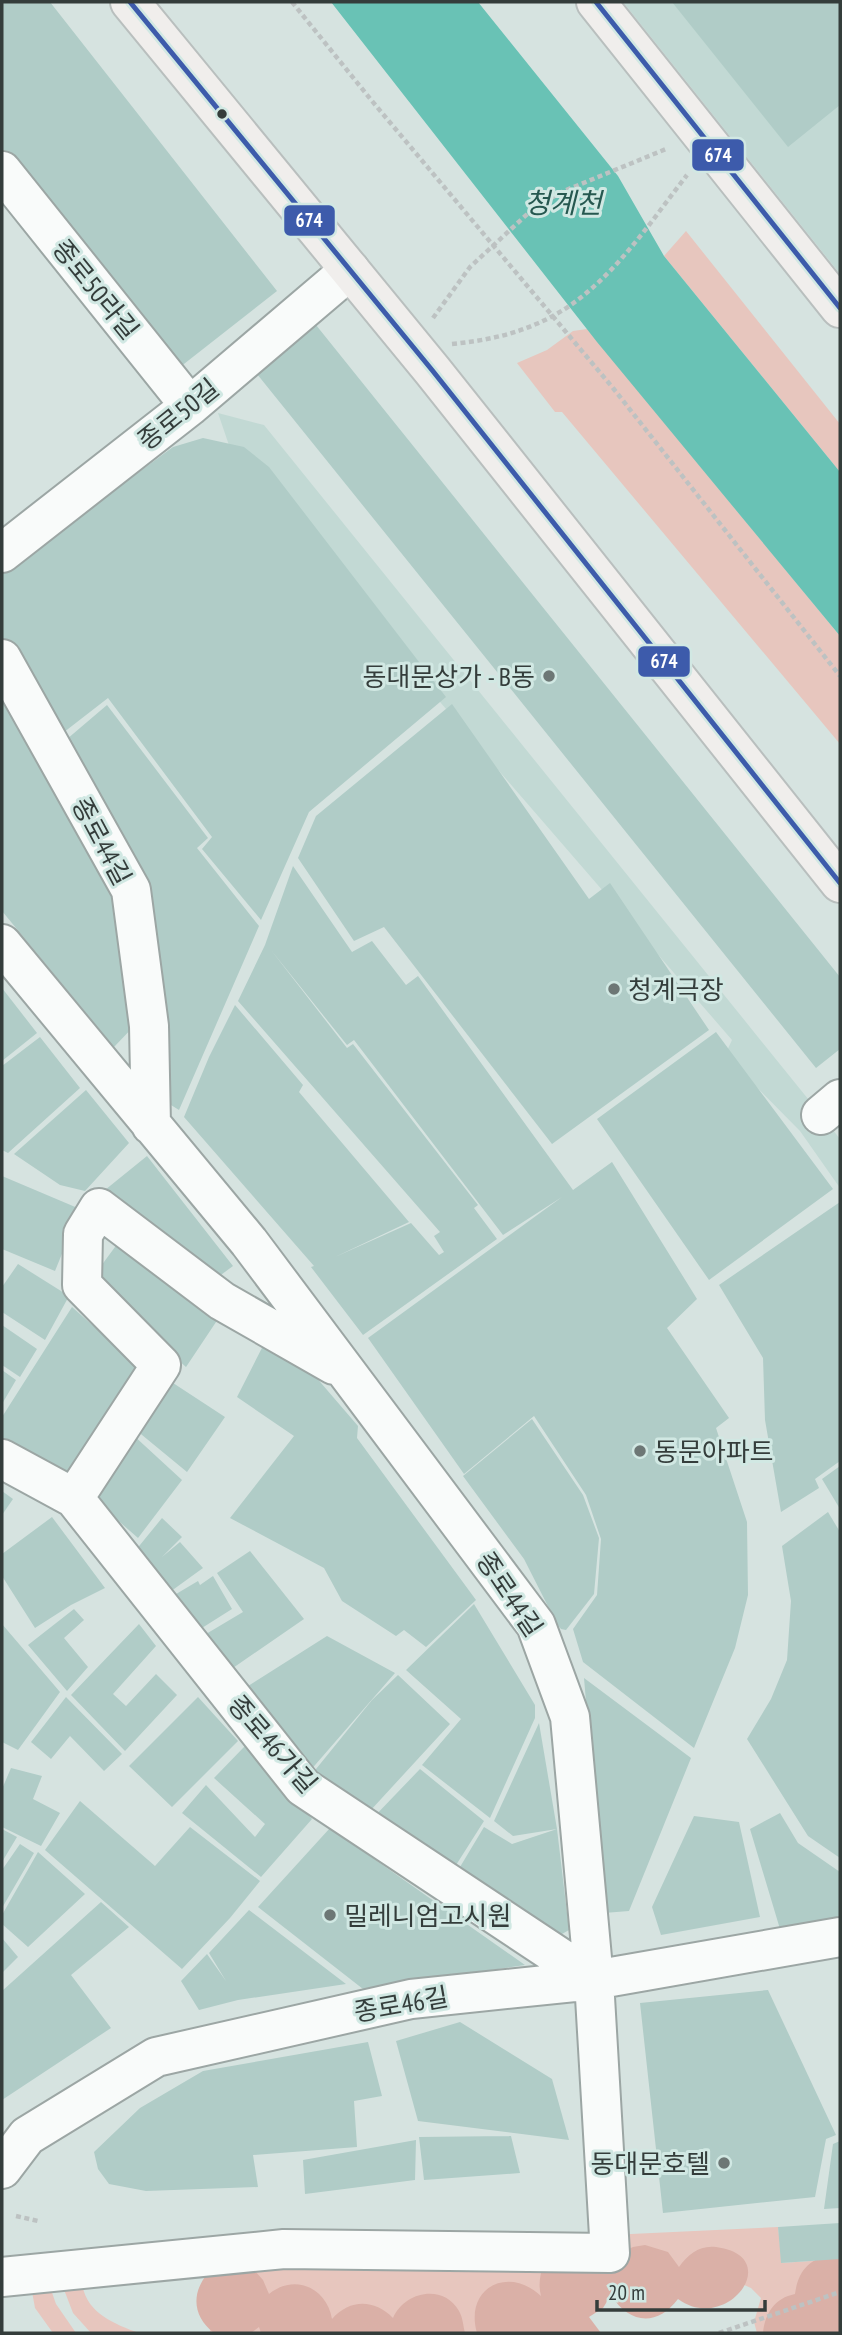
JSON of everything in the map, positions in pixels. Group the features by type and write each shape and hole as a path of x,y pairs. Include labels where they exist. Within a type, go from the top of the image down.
{"main road":[{"path":"130,2 350,270 840,883"},
{"path":"596,2 840,308"}],"street":[{"name":"종로50라길","path":"2,171 190,406"},
{"name":"종로50길","path":"2,552 190,406 350,270"},
{"name":"종로44길","path":"2,659 131,890 149,1026 151,1125"},
{"name":"종로44길","path":"2,944 248,1242 536,1625 570,1717 594,1980 610,2253 284,2249 2,2277"},
{"path":"74,1498 161,1365 82,1284 83,1234 99,1208 222,1301 347,1373"},
{"name":"종로46가길","path":"2,1459 74,1498 303,1787 594,1980"},
{"name":"종로46길","path":"2,2169 27,2136 156,2057 411,1999 594,1980 840,1937"}],"path":[{"path":"292,2 613,388 840,676"},
{"path":"433,318 470,267 536,206 564,191 666,149"},
{"path":"452,344 511,334 538,323 586,292 618,262 687,175"},
{"path":"719,2333 840,2292"}],"shaded area":[{"path":"623,2 840,2 840,274"},
{"path":"686,231 840,424 840,472 664,256"},
{"path":"587,329 840,636 840,744 562,412 555,412 517,363 547,350 573,331"},
{"path":"218,413 264,425 821,1115 840,1139 840,1188 800,1131 725,1055 732,1040 468,735 233,457"},
{"path":"778,2227 782,2263 840,2259 840,2333 757,2333 754,2322 761,2298 751,2288 742,2284 593,2289 584,2333 209,2333 245,2252"},
{"path":"645,2245 668,2252 679,2267 690,2254 705,2247 736,2253 746,2264 748,2277 742,2290 730,2301 714,2307 697,2307 678,2299 670,2308 652,2318 626,2312 611,2295 603,2308 589,2317 601,2333 477,2333 477,2304 483,2293 492,2286 515,2282 541,2296 540,2280 544,2263 622,2252"},
{"path":"832,2254 840,2255 840,2333 763,2333 772,2308 782,2299 795,2294 806,2267 817,2259"},
{"path":"255,2271 263,2280 269,2294 289,2285 308,2287 317,2292 329,2308 332,2319 346,2308 362,2304 378,2307 393,2318 398,2309 414,2297 434,2294 452,2302 459,2311 465,2333 261,2333 259,2327 251,2333 214,2333 201,2319 196,2304 203,2280 209,2272"},
{"path":"82,2281 84,2292 94,2309 111,2321 139,2333 91,2333 73,2313 63,2287"},
{"path":"31,2286 50,2287 56,2304 76,2333 53,2333 35,2308"}],"water":[{"name":"청계천","path":"331,2 478,2 618,176 664,256 840,472 840,636 597,342"}],"building":[{"path":"2,2 50,2 277,291 175,371 2,150"},
{"path":"672,2 840,2 840,105 788,147"},
{"name":"동대문상가 - B동","path":"316,325 840,977 840,1049 816,1068 257,374"},
{"path":"203,438 244,447 269,467 446,697 309,812 261,920 202,849 212,837 108,698 59,736 2,636 2,573 173,447"},
{"path":"2,691 115,889 136,1024 114,1047 2,911"},
{"path":"452,704 589,899 610,883 709,1030 552,1144 384,927 354,941 298,858 316,816"},
{"path":"107,705 208,838 197,848 259,926 179,1110 163,1100 154,912 60,745"},
{"path":"293,866 352,952 372,941 406,985 418,976 573,1190 612,1162 697,1299 667,1328 729,1418 716,1428 747,1522 748,1595 735,1648 694,1748 583,1662 573,1629 597,1595 601,1539 586,1495 534,1416 464,1474 368,1338 562,1197 503,1235 354,1040 347,1045 271,950 347,1048 353,1044 478,1205 474,1208 497,1239 363,1335 311,1267 314,1266 184,1117 209,1057 235,1005 303,1085 299,1092 409,1222 335,1257 411,1223 439,1255 444,1252 434,1236 440,1232 238,1001 265,945"},
{"path":"2,988 37,1033 2,1061"},
{"path":"716,1032 833,1189 709,1280 597,1119"},
{"path":"40,1037 80,1088 8,1153 2,1150 2,1066"},
{"path":"86,1090 129,1143 85,1191 60,1185 14,1154"},
{"path":"147,1156 233,1266 214,1280 105,1190"},
{"path":"2,1176 80,1209 55,1271 2,1249"},
{"path":"840,1202 840,1461 815,1479 819,1488 781,1512 765,1420 763,1358 719,1285"},
{"path":"126,1232 222,1313 186,1367 90,1281"},
{"path":"18,1264 69,1296 45,1340 2,1312 2,1287"},
{"path":"72,1307 144,1371 72,1483 2,1439 2,1417"},
{"path":"2,1325 37,1349 20,1377 2,1365"},
{"path":"265,1342 309,1369 358,1426 357,1438 476,1600 426,1647 404,1630 396,1636 342,1601 324,1568 230,1518 294,1436 237,1397"},
{"path":"2,1370 16,1380 2,1404"},
{"path":"170,1381 225,1417 187,1472 136,1430"},
{"path":"532,1419 583,1495 599,1538 594,1594 566,1630 557,1624 524,1559 463,1476"},
{"path":"132,1434 182,1480 138,1538 89,1495"},
{"path":"840,1466 840,1509 822,1479"},
{"path":"2,1491 13,1499 2,1515"},
{"path":"828,1512 840,1532 840,1858 808,1836 747,1739 771,1699 787,1660 791,1601 782,1546"},
{"path":"52,1517 105,1588 71,1605 35,1628 2,1576 2,1554"},
{"path":"162,1518 182,1537 162,1557 180,1542 203,1568 163,1597 131,1556"},
{"path":"250,1551 304,1619 230,1670 201,1637 243,1612 217,1573"},
{"path":"213,1576 232,1609 194,1633 166,1600 198,1581 200,1585"},
{"path":"474,1604 535,1705 535,1718 490,1818 422,1765 461,1719 406,1670"},
{"path":"74,1609 84,1620 64,1638 88,1667 67,1691 28,1645"},
{"path":"2,1624 60,1692 18,1750 2,1742"},
{"path":"139,1624 156,1646 113,1694 126,1706 156,1674 177,1695 125,1751 71,1695"},
{"path":"327,1636 395,1673 309,1772 237,1693"},
{"path":"398,1675 450,1724 370,1811 312,1774 372,1700"},
{"path":"584,1678 691,1758 629,1911 604,1913"},
{"path":"66,1697 122,1754 104,1771 70,1736 51,1759 31,1742"},
{"path":"198,1697 238,1741 172,1807 129,1766"},
{"path":"539,1723 557,1829 513,1836 494,1821"},
{"path":"245,1746 312,1819 261,1877 182,1813 206,1785 255,1837 265,1824 214,1778"},
{"path":"11,1768 42,1776 33,1799 60,1813 41,1846 2,1827 2,1789"},
{"path":"420,1769 484,1821 451,1873 371,1820"},
{"path":"80,1801 155,1866 190,1827 260,1881 182,1969 45,1850"},
{"path":"780,1813 798,1843 840,1872 840,1919 780,1929 750,1829"},
{"path":"694,1816 739,1822 760,1917 661,1935 652,1907"},
{"path":"484,1827 512,1844 557,1829 569,1930 555,1938 460,1867"},
{"path":"330,1828 525,1965 363,1989 258,1907"},
{"path":"2,1829 17,1837 2,1862"},
{"path":"20,1844 34,1853 2,1908 2,1870"},
{"path":"38,1852 85,1894 28,1947 2,1924 2,1915"},
{"path":"101,1902 129,1927 71,1975 111,2028 2,2100 2,1991"},
{"path":"249,1910 346,1984 238,2000 199,2010 181,1981 207,1954 226,1981 209,1953"},
{"path":"2,1938 18,1957 2,1973"},
{"name":"동대문호텔","path":"768,1990 836,2135 826,2139 815,2197 663,2213 640,2003"},
{"path":"460,2022 552,2079 569,2140 418,2121 396,2041"},
{"path":"368,2042 382,2096 354,2101 357,2147 253,2155 258,2187 146,2191 109,2184 98,2169 94,2152 140,2108 203,2071"},
{"path":"511,2136 520,2173 424,2180 419,2137"},
{"path":"416,2140 415,2180 305,2194 303,2160"},
{"path":"840,2141 840,2208 824,2209 833,2144"},
{"path":"840,2223 840,2259 781,2263 778,2227"}],"transit line":[{"name":"674","path":"130,2 432,370 840,883"},
{"name":"674","path":"596,2 840,308"}],"place":[{"name":"동대문상가 - B동","path":"549,676"},
{"name":"청계극장","path":"614,989"},
{"name":"동문아파트","path":"640,1451"},
{"name":"밀레니엄고시원","path":"330,1915"},
{"name":"동대문호텔","path":"724,2163"}]}
